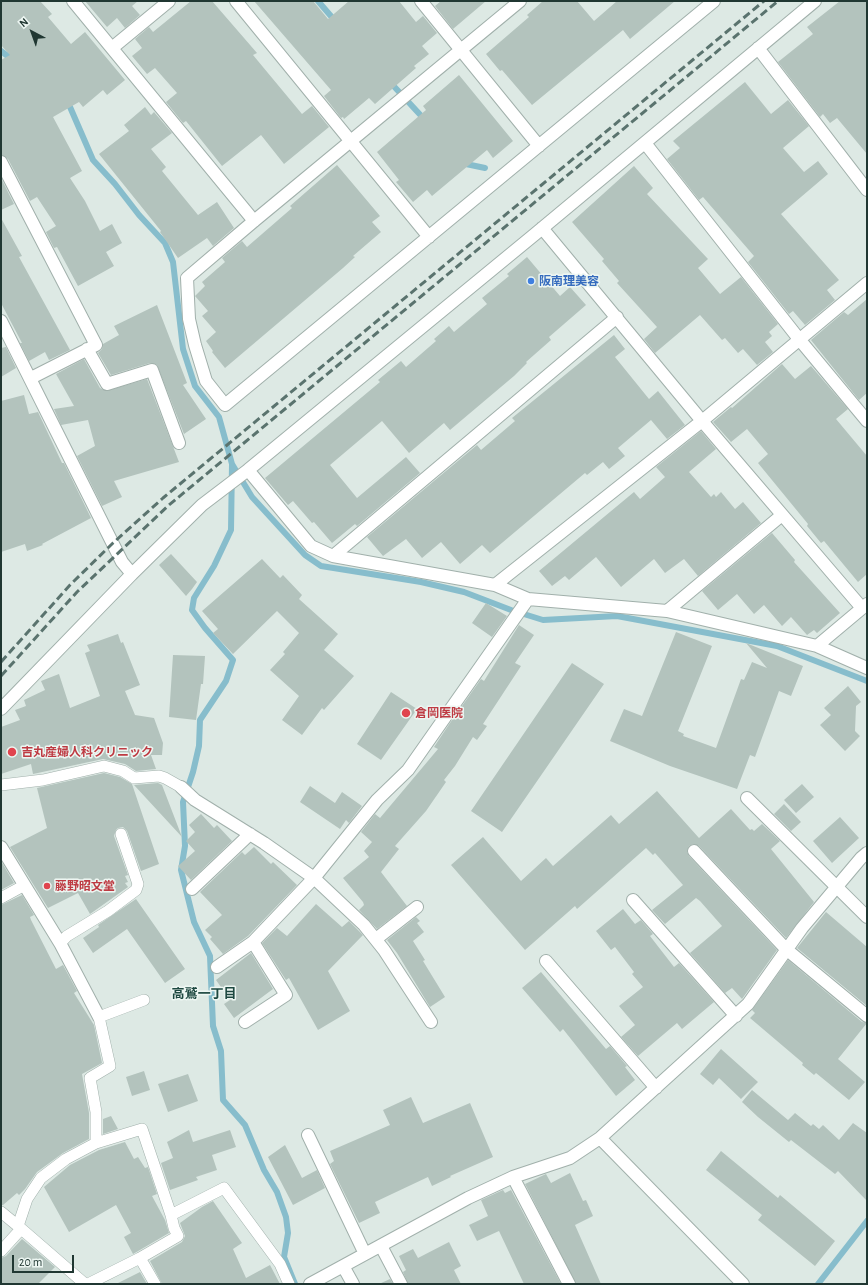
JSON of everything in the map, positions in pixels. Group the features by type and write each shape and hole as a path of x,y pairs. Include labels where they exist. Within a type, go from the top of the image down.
{"street":[{"path":"73,1 254,220"},
{"path":"112,48 169,1"},
{"path":"236,1 429,237"},
{"path":"420,1 539,146"},
{"path":"520,1 351,142 254,220 187,278 189,319 195,345 206,381 225,405 714,1"},
{"path":"1,709 132,574 202,505 248,470 815,1"},
{"path":"758,48 867,190"},
{"path":"645,143 799,338 867,421"},
{"path":"1,162 96,345 30,378"},
{"path":"542,228 782,515 864,606 817,646"},
{"path":"495,585 702,421 799,338 867,283"},
{"path":"333,556 617,317"},
{"path":"1,321 122,562 132,574"},
{"path":"87,349 108,384 152,370 179,443"},
{"path":"248,470 312,546 333,556 495,585 528,599 667,611 817,646 867,668"},
{"path":"667,611 782,515"},
{"path":"217,967 252,942 314,878 377,800 408,770 528,599"},
{"path":"180,787 195,800 250,834 314,878 364,925 376,939 431,1022"},
{"path":"747,798 867,917"},
{"path":"192,889 250,834"},
{"path":"1,847 23,886 60,943 99,1017"},
{"path":"694,851 786,949 867,1016"},
{"path":"310,1284 468,1198 513,1177 570,1158 600,1138 748,1004 802,928 867,853"},
{"path":"633,900 736,1016"},
{"path":"376,939 417,907"},
{"path":"245,1022 286,995 252,942"},
{"path":"546,961 656,1088"},
{"path":"308,1135 365,1254"},
{"path":"600,1138 742,1284"},
{"path":"513,1177 569,1284"},
{"path":"381,1246 401,1284"},
{"path":"343,1266 353,1284"}],"lane":[{"path":"1,785 43,780 104,766 123,771 134,778 159,776 180,787"},
{"path":"60,943 67,936 108,911 136,890 138,884 120,834"},
{"path":"1,898 23,886"},
{"path":"96,1143 96,1112 90,1078 110,1066 99,1017 144,1000"},
{"path":"1,1251 19,1228 27,1198 41,1178 66,1159 96,1143 142,1128 174,1228 178,1236 140,1258 88,1284"},
{"path":"171,1215 224,1188 280,1264 289,1284"},
{"path":"1,1212 85,1284"},
{"path":"140,1258 155,1284"}],"building":[{"path":"1,1 40,1 52,14 48,17 71,44 85,32 125,80 107,95 103,90 83,107 79,102 53,117 82,171 70,178 85,201 100,231 112,224 122,243 106,252 114,266 78,286 57,247 54,248 46,232 56,226 37,197 30,201 8,159 1,155 1,60 10,55 1,45"},
{"path":"85,1 138,1 132,6 140,15 125,28 117,18 107,27"},
{"path":"191,1 212,1 257,53 253,55 302,114 312,106 329,127 284,164 261,135 222,166 186,121 183,123 166,102 177,93 155,68 147,74 132,56 142,48 135,39 149,27 153,32"},
{"path":"254,1 313,1 328,19 349,1 399,1 416,22 423,16 437,33 422,46 429,54 414,66 416,68 375,104 369,98 344,119 343,117 341,118 324,96 331,90"},
{"path":"441,1 486,1 453,29 435,6"},
{"path":"543,1 577,1 594,21 617,1 675,1 630,39 623,30 532,105 486,54 529,17 527,15"},
{"path":"840,1 867,1 867,154 837,118 830,123 823,114 820,117 778,62 813,34 807,27"},
{"path":"459,75 513,141 493,158 487,150 432,196 427,190 413,202 396,182 399,180 377,152 426,110 423,106"},
{"path":"745,82 771,114 788,100 809,126 783,148 804,172 818,161 828,174 781,214 839,280 827,290 835,300 805,325 793,311 789,314 748,262 754,256 703,197 699,200 667,159 680,148 673,141"},
{"path":"145,107 151,115 154,112 172,133 151,149 166,167 162,171 198,215 217,202 234,228 213,246 207,238 178,258 160,232 161,231 99,154 129,131 124,125"},
{"path":"337,165 380,216 372,222 381,232 353,256 355,257 343,268 225,368 212,352 213,351 206,341 216,332 202,316 208,311 195,296 205,286 202,282 225,262 222,258 242,241 247,247 292,208 290,206"},
{"path":"634,166 653,188 647,194 708,259 698,268 720,294 741,277 778,324 769,332 772,336 765,342 773,352 757,365 743,349 738,353 725,338 722,340 700,315 655,353 644,339 657,327 617,283 619,281 602,261 604,259 572,222"},
{"path":"1,178 14,204 1,210"},
{"path":"1,218 22,256 19,257 70,350 49,360 45,352 29,361 20,343 22,343 1,303"},
{"path":"527,257 560,296 570,287 586,305 549,337 551,340 526,362 527,363 514,376 450,430 444,423 409,453 382,421 330,465 357,498 406,457 420,473 357,526 355,524 332,543 293,501 288,505 265,478 380,382 378,380 401,361 406,367 436,341 434,339 449,326 454,332 487,304 482,298 509,276 507,274"},
{"path":"867,299 867,393 859,400 811,340 844,312 848,315"},
{"path":"157,305 187,383 183,385 206,419 184,434 157,365 150,363 111,375 98,353 102,349 103,344 119,335 114,326"},
{"path":"614,335 625,349 615,357 649,399 658,391 685,425 667,439 651,420 618,448 625,456 609,469 603,462 587,475 585,473 490,553 482,545 460,564 441,542 422,558 406,539 383,556 367,537 477,445 481,450 515,421 512,418"},
{"path":"6,347 16,368 1,377 1,348"},
{"path":"84,359 100,388 106,391 147,379 179,462 114,481 122,497 102,506 77,456 95,446 88,420 61,425 54,409 74,406 56,374"},
{"path":"782,364 795,379 811,366 848,409 836,419 867,456 867,574 858,582 824,541 821,543 807,526 808,524 758,463 768,454 747,429 731,442 713,422 731,407 732,408"},
{"path":"24,395 29,414 38,412 62,463 64,463 91,518 42,544 43,545 27,551 25,544 1,552 1,401"},
{"path":"701,431 716,449 689,472 711,497 714,494 716,497 721,492 735,509 743,502 761,523 698,576 684,559 665,573 654,559 621,587 596,557 569,580 565,576 552,586 539,571 634,492 640,499 665,477 656,467"},
{"path":"772,533 795,560 794,562 840,613 817,633 814,630 807,635 791,617 782,626 764,605 754,614 737,594 718,610 702,591"},
{"path":"171,554 197,582 186,596 159,565"},
{"path":"262,559 280,578 283,575 302,595 299,599 338,634 324,650 354,676 324,710 322,708 302,735 282,720 299,696 270,670 285,654 283,652 299,633 277,611 233,654 213,633 218,629 202,611"},
{"path":"486,603 507,616 492,637 472,623"},
{"path":"519,625 534,635 515,663 521,666 483,724 487,726 477,740 473,737 455,766 444,780 446,782 426,811 395,846 399,849 381,872 407,906 377,929 359,910 364,905 363,902 343,878 369,857 364,851 372,842 361,832 375,814 380,818 438,749 434,747 481,679 484,681"},
{"path":"676,632 712,646 678,731 684,734 683,736 716,748 741,679 744,680 752,662 767,668 746,643 803,666 791,696 779,691 755,757 750,755 737,789 670,766 610,741 624,709 642,716"},
{"path":"118,634 121,643 123,642 140,685 125,691 135,715 154,718 163,743 162,755 151,755 156,769 136,771 125,764 103,759 33,774 31,764 1,774 1,727 20,720 15,710 26,706 24,700 45,690 41,681 59,674 70,708 100,696 85,653 90,651 87,645"},
{"path":"173,655 205,656 203,684 201,684 196,720 169,717"},
{"path":"572,663 604,684 502,832 471,811"},
{"path":"848,686 861,702 856,706 855,731 860,736 845,751 820,725 831,715 824,708"},
{"path":"391,692 417,709 381,760 357,744"},
{"path":"104,773 120,777 132,784 159,864 141,871 127,831 123,827 118,828 114,836 128,875 125,876 128,882 125,883 128,887 90,914 78,893 48,908 10,847 47,828 37,788"},
{"path":"158,783 162,785 182,837 134,785"},
{"path":"802,784 814,797 796,813 784,800"},
{"path":"310,786 335,803 342,792 362,806 349,823 346,820 340,829 300,802"},
{"path":"657,791 699,838 731,809 750,830 752,829 754,831 762,824 780,841 771,849 814,902 786,938 699,846 693,844 689,846 687,852 689,856 777,950 742,999 732,988 725,993 690,953 722,926 700,901 696,898 665,924 652,910 683,885 655,853 653,855 646,848 577,909 575,906 525,950 451,865 483,837 521,881 546,858 553,866 611,815 619,824"},
{"path":"784,804 801,822 791,831 774,814"},
{"path":"201,814 214,828 217,825 232,841 191,880 178,866 195,851 186,841 195,832 189,825"},
{"path":"840,817 859,838 832,863 813,841"},
{"path":"254,847 271,864 273,862 297,885 248,936 223,954 210,939 212,937 205,930 222,915 200,892 242,852 245,855"},
{"path":"1,861 14,883 1,890"},
{"path":"22,895 34,915 30,917 31,920 56,969 63,965 77,991 74,993 94,1025 102,1063 82,1074 89,1113 89,1139 63,1153 37,1172 19,1195 17,1193 1,1205 1,905"},
{"path":"136,899 185,969 165,983 127,929 93,953 83,938 99,927 98,925"},
{"path":"316,904 342,927 349,921 363,935 328,971 350,1011 318,1030 289,978 286,980 262,943 277,928 287,936"},
{"path":"623,909 635,924 641,920 653,934 650,936 674,967 679,963 714,1002 682,1029 677,1023 638,1056 621,1037 635,1025 619,1006 643,987 632,974 634,972 615,947 611,950 596,931"},
{"path":"826,912 867,947 867,1006 797,948"},
{"path":"416,917 420,921 417,923 424,932 413,941 425,960 423,961 445,997 430,1007 397,953 387,940"},
{"path":"251,953 273,989 234,1018 224,1004 230,1000 216,980"},
{"path":"788,960 862,1022 867,1023 838,1059 865,1082 849,1100 816,1073 814,1075 802,1065 803,1063 750,1018 755,1013 752,1010"},
{"path":"541,972 606,1049 610,1046 627,1066 625,1067 635,1080 616,1096 563,1029 560,1032 522,988"},
{"path":"721,1049 758,1082 741,1099 719,1078 713,1085 700,1074"},
{"path":"144,1071 150,1090 132,1096 126,1077"},
{"path":"188,1074 198,1101 168,1112 158,1084"},
{"path":"752,1090 788,1120 795,1113 811,1126 813,1124 819,1129 823,1125 839,1140 853,1123 867,1133 867,1201 838,1171 835,1174 791,1140 789,1142 742,1102"},
{"path":"411,1097 423,1123 470,1103 493,1157 450,1176 451,1177 432,1186 428,1177 375,1202 380,1213 359,1223 330,1164 334,1161 330,1151 390,1125 383,1110"},
{"path":"111,1116 118,1129 103,1134 103,1119"},
{"path":"189,1130 193,1142 230,1130 236,1147 212,1155 217,1170 196,1177 198,1180 170,1190 161,1163 173,1158 167,1142"},
{"path":"125,1142 134,1159 138,1157 145,1168 148,1167 157,1194 152,1196 165,1220 169,1233 133,1254 124,1237 131,1233 116,1205 69,1232 44,1187 70,1165 99,1150"},
{"path":"285,1145 302,1178 317,1170 325,1188 293,1205 268,1157"},
{"path":"721,1151 778,1198 780,1195 835,1241 815,1266 758,1220 762,1215 706,1170"},
{"path":"570,1173 583,1201 586,1200 593,1216 575,1225 601,1284 576,1284 525,1184 546,1174 551,1183"},
{"path":"503,1190 505,1193 511,1190 561,1284 524,1284 499,1231 477,1241 469,1225 488,1216 481,1200"},
{"path":"213,1201 242,1243 233,1249 246,1278 270,1265 280,1284 162,1284 150,1261 182,1242 185,1236 180,1223"},
{"path":"22,1239 55,1267 38,1284 1,1284 1,1258 6,1256"},
{"path":"449,1242 461,1266 454,1270 461,1284 408,1284 403,1272 406,1270 399,1256 413,1249 418,1258"},
{"path":"140,1272 147,1284 116,1284"},
{"path":"390,1279 393,1284 379,1284"}],"waterway":[{"path":"318,1 336,22"},
{"path":"1,51 14,61"},
{"path":"389,81 425,120"},
{"path":"67,100 93,160 115,184 139,215 165,243 173,262 183,349 195,386 219,417 232,464 252,497 305,555 321,566 421,582 464,592 511,610 543,620 617,616 777,646 867,681"},
{"path":"463,160 466,164 485,168"},
{"path":"232,464 231,530 214,566 194,598 192,610 205,628 233,660 226,681 200,720 199,746 193,772 183,802 185,846 181,870 194,922 210,956 213,1026 221,1051 223,1100 245,1125 264,1170 277,1192 286,1217 288,1233 284,1257 295,1284"},
{"path":"818,1284 867,1221"}],"railway":[{"path":"1,662 70,585 113,543 163,498 764,1"},
{"path":"1,676 77,592 169,505 778,1"}],"place":[{"name":"阪南理美容","path":"531,281"},
{"name":"倉岡医院","path":"406,713"},
{"name":"吉丸産婦人科クリニック","path":"12,752"},
{"name":"藤野昭文堂","path":"47,886"}],"district":[{"name":"高鷲一丁目","path":"204,994"}]}
